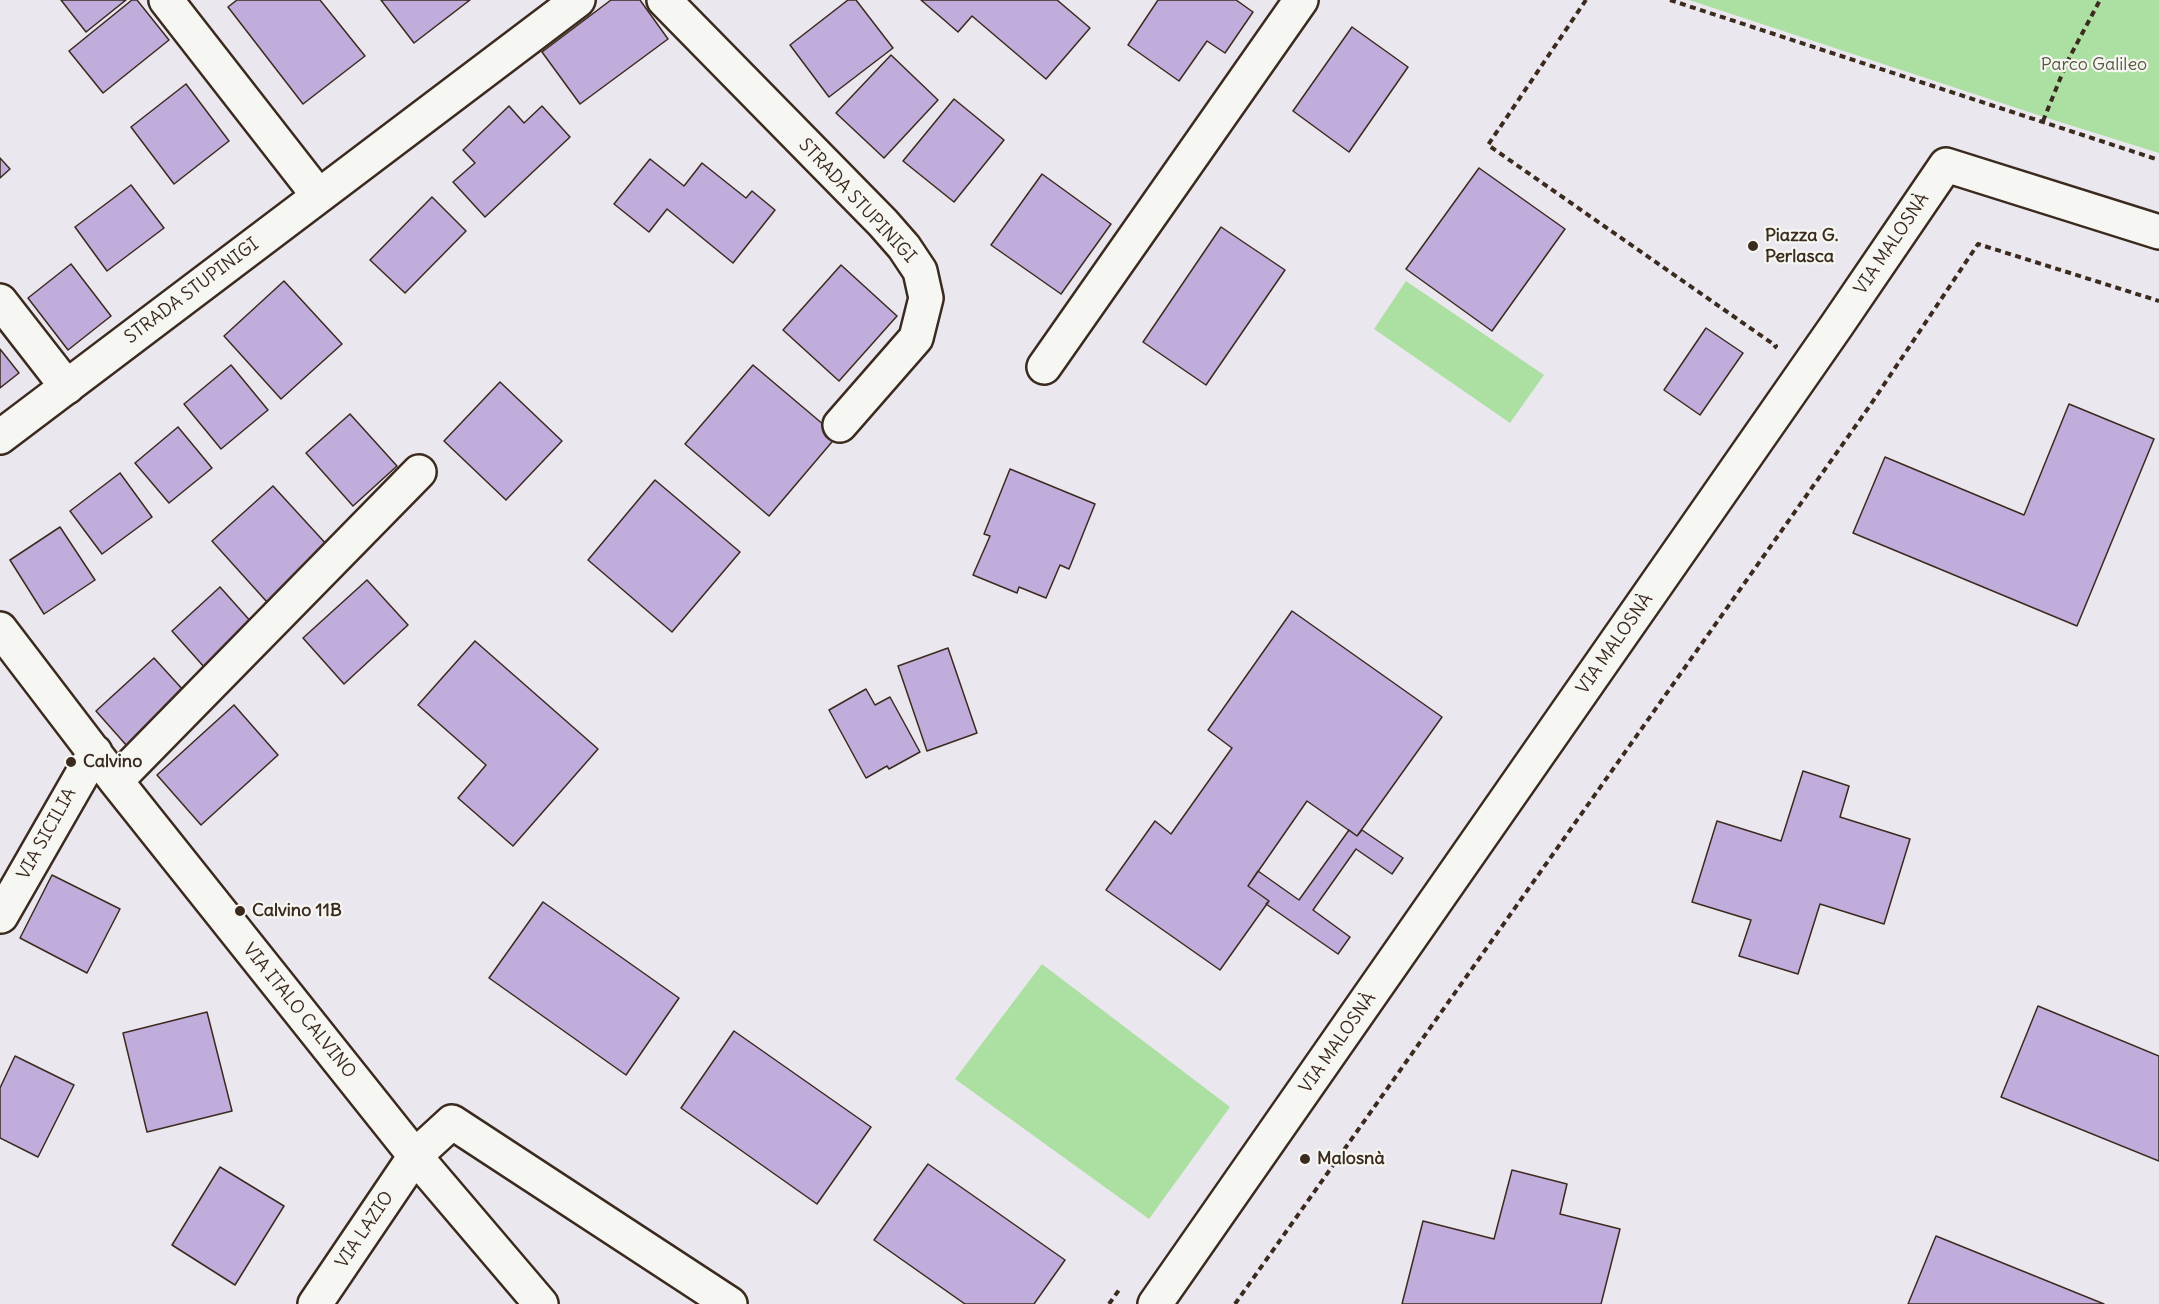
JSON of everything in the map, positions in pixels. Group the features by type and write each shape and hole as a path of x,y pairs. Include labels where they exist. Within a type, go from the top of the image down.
{"street":[{"path":"166,0 318,195"},
{"name":"STRADA STUPINIGI","path":"0,437 578,0"},
{"name":"STRADA STUPINIGI","path":"664,0 883,223 904,247 920,271 926,298 916,338 840,425"},
{"path":"1044,367 1301,0"},
{"name":"VIA MALOSNÀ","path":"1155,1304 1946,165 2159,232"},
{"path":"0,301 67,387"},
{"path":"116,782 419,472"},
{"name":"VIA ITALO CALVINO","path":"0,629 116,782 415,1156 541,1304"},
{"name":"VIA SICILIA","path":"1,916 94,752"},
{"path":"415,1156 452,1122 730,1304"},
{"name":"VIA LAZIO","path":"315,1304 415,1156"}],"path":[{"path":"1587,0 1488,145 1776,346 1769,356"},
{"path":"1670,0 2159,160"},
{"path":"2042,122 2067,62 2100,0"},
{"path":"1235,1304 1869,407 1978,244 2159,302"},
{"path":"1109,1304 1122,1285"}],"green space":[{"name":"Parco Galileo","path":"1689,0 2159,0 2159,153 2044,117"},
{"path":"1406,281 1544,375 1510,423 1374,329"},
{"path":"1042,964 1230,1107 1149,1219 955,1079"}],"building":[{"path":"61,0 126,0 86,32"},
{"path":"132,0 137,0 169,40 103,93 69,51"},
{"path":"237,0 320,0 365,56 303,104 228,7"},
{"path":"381,0 470,0 414,43"},
{"path":"611,0 640,0 668,39 580,104 542,52"},
{"path":"848,0 856,0 893,48 829,97 790,45"},
{"path":"921,0 1057,0 1090,28 1046,79 972,16 958,32"},
{"path":"1158,0 1236,0 1253,12 1225,53 1207,41 1179,81 1128,45"},
{"path":"1352,27 1408,67 1349,152 1293,111"},
{"path":"891,55 938,100 884,158 836,113"},
{"path":"186,84 229,141 174,184 131,127"},
{"path":"954,99 1004,140 954,202 903,161"},
{"path":"509,106 524,123 542,106 570,137 485,217 453,182 475,163 463,150"},
{"path":"0,158 10,169 0,178"},
{"path":"650,159 684,186 702,163 746,198 752,191 775,210 733,263 667,209 649,232 614,204"},
{"path":"1479,168 1565,229 1492,331 1406,269"},
{"path":"1042,174 1111,224 1061,294 991,245"},
{"path":"131,185 164,228 107,271 75,227"},
{"path":"432,197 466,231 405,293 370,260"},
{"path":"1221,227 1285,270 1206,385 1143,342"},
{"path":"71,264 111,316 68,350 28,298"},
{"path":"841,265 897,316 839,381 783,330"},
{"path":"284,281 342,344 281,399 224,336"},
{"path":"1706,328 1743,353 1700,415 1664,390"},
{"path":"0,349 19,373 0,388"},
{"path":"231,365 268,410 221,449 184,404"},
{"path":"753,365 837,436 769,516 685,444"},
{"path":"500,382 562,441 506,500 444,441"},
{"path":"2069,404 2154,439 2077,626 1853,533 1885,457 2024,515"},
{"path":"350,414 397,466 353,506 306,453"},
{"path":"178,427 212,468 169,503 135,463"},
{"path":"1010,469 1095,504 1069,569 1060,565 1046,598 1019,587 1017,593 973,575 990,536 984,534"},
{"path":"120,473 152,517 102,554 70,511"},
{"path":"655,480 740,552 672,632 588,560"},
{"path":"273,486 328,546 267,602 212,541"},
{"path":"60,527 95,580 44,614 10,560"},
{"path":"367,580 408,625 344,684 303,638"},
{"path":"220,587 253,624 205,668 172,631"},
{"path":"1292,611 1442,717 1357,836 1307,801 1248,886 1269,901 1220,970 1106,890 1155,821 1171,834 1232,748 1208,730"},
{"path":"475,641 598,749 513,846 458,798 486,765 418,705"},
{"path":"948,648 977,733 927,751 898,666"},
{"path":"154,658 185,692 127,746 96,711"},
{"path":"866,689 875,705 890,697 920,752 889,769 887,766 866,778 829,710"},
{"path":"234,705 278,755 201,825 157,775"},
{"path":"1803,771 1849,786 1840,817 1910,839 1884,924 1820,904 1798,974 1739,956 1751,920 1692,902 1717,821 1781,841"},
{"path":"1349,830 1357,836 1362,830 1403,858 1392,874 1356,849 1313,910 1350,937 1338,954 1266,904 1269,901 1248,886 1258,871 1299,900"},
{"path":"52,875 120,909 87,973 20,938"},
{"path":"543,902 679,998 626,1075 489,978"},
{"path":"2038,1006 2159,1056 2159,1161 2001,1097"},
{"path":"207,1012 232,1111 147,1132 123,1033"},
{"path":"734,1031 871,1127 817,1204 681,1108"},
{"path":"15,1056 74,1085 38,1157 0,1138 0,1088"},
{"path":"928,1164 1065,1260 1034,1304 965,1304 874,1240"},
{"path":"220,1167 284,1206 235,1285 172,1245"},
{"path":"1512,1170 1567,1184 1560,1214 1620,1229 1601,1304 1402,1304 1423,1221 1494,1239"},
{"path":"1936,1236 2104,1304 1908,1304"}],"place":[{"name":"Piazza G. Perlasca","path":"1753,246"},
{"name":"Calvino","path":"71,762"},
{"name":"Calvino 11B","path":"240,911"},
{"name":"Malosnà","path":"1305,1159"}]}
